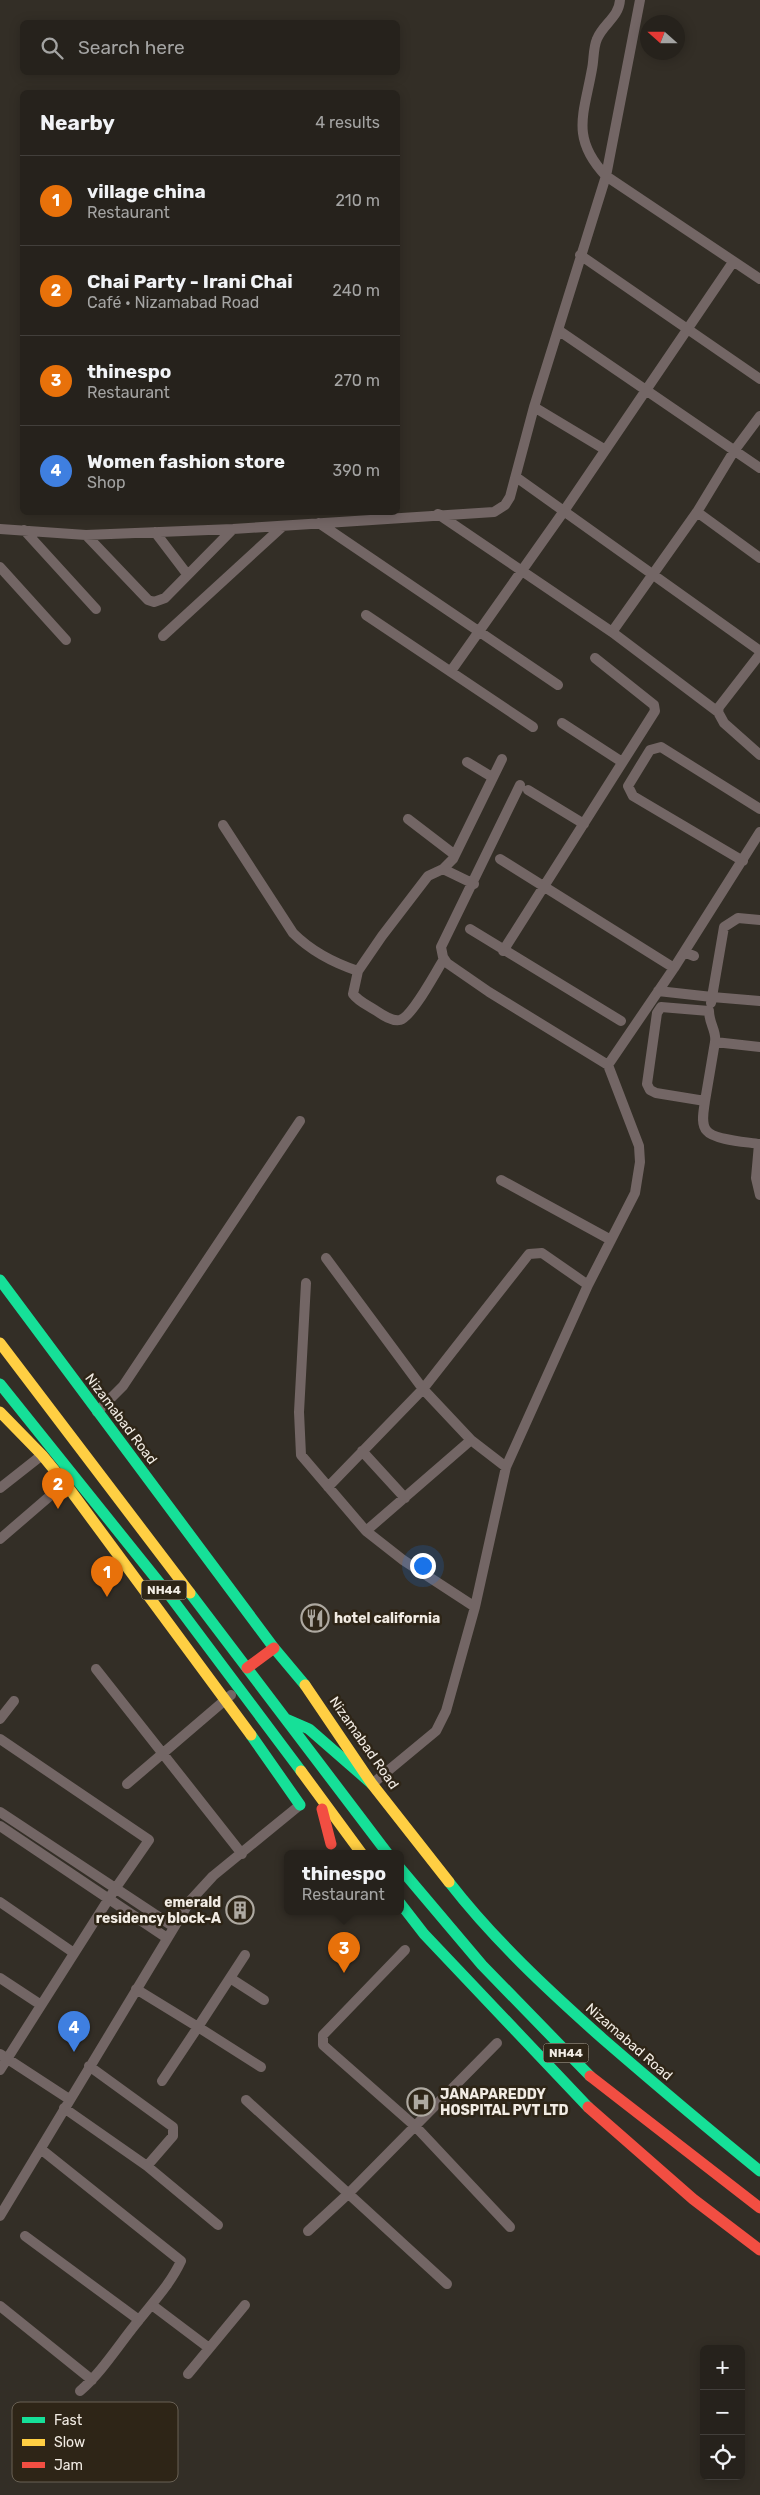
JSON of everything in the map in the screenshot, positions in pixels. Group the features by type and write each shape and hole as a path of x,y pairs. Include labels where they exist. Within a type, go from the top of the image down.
{"main road":[{"name":"Nizamabad Road","path":"0,1280 274,1648 308,1689 372,1784 478,1920 621,2056 760,2171"},
{"name":"NH44","path":"0,1343 385,1850"},
{"name":"NH44","path":"0,1384 130,1545 240,1690 320,1802 359,1850"},
{"path":"2,1417 42,1455 65,1483 226,1699 300,1805"},
{"path":"248,1668 274,1648"},
{"path":"284,1719 309,1729 372,1784"},
{"path":"320,1802 331,1844"},
{"name":"NH44","path":"404,1873 482,1965 594,2081 760,2208"},
{"name":"NH44","path":"404,1908 424,1934 587,2106 693,2199 760,2250"}],"street":[{"path":"620,0 614,18 596,41 581,122 585,146 594,163 606,176 760,279"},
{"path":"0,529 86,535 283,526 438,514 494,512 501,509 510,497 534,408 606,176 640,0"},
{"path":"580,255 760,379"},
{"path":"451,671 564,511 604,449 688,330 733,262"},
{"path":"558,330 760,468"},
{"path":"534,408 604,449"},
{"path":"612,632 651,573 696,512 734,451 760,416"},
{"path":"516,477 760,653 719,707 718,712"},
{"path":"696,512 760,558"},
{"path":"438,514 612,632 718,712 724,723 760,755"},
{"path":"319,523 558,685"},
{"path":"163,636 283,526"},
{"path":"86,535 148,600 154,602 165,598 233,529"},
{"path":"24,530 96,609"},
{"path":"156,532 187,574"},
{"path":"0,568 66,640"},
{"path":"366,614 533,727"},
{"path":"503,951 584,824 655,707 594,658"},
{"path":"562,724 622,762"},
{"path":"742,861 633,796 628,786 650,750 661,747 760,809"},
{"path":"444,959 416,1004 406,1017 399,1020 392,1019 356,998 353,994 358,971 428,876 443,869 456,855 502,759"},
{"path":"467,762 492,777"},
{"path":"372,1784 420,1747 436,1731 446,1711 476,1607 506,1466 588,1285 635,1193 640,1162 639,1146 608,1065 490,992 444,959 441,947 524,788 584,824"},
{"path":"408,819 456,855"},
{"path":"223,825 293,932 303,943 319,953 358,971"},
{"path":"608,1065 674,968 760,832"},
{"path":"500,859 674,968"},
{"path":"443,869 474,884"},
{"path":"759,1144 713,1136 706,1131 703,1121 716,1036 709,1023 709,1012 724,927 738,918 760,920"},
{"path":"470,929 621,1022"},
{"path":"684,952 694,956"},
{"path":"658,991 760,1001"},
{"path":"705,1101 656,1093 650,1090 647,1084 657,1014 660,1007 709,1012"},
{"path":"715,1042 760,1047"},
{"path":"97,1412 122,1386 300,1121"},
{"path":"760,1139 756,1178 760,1195"},
{"path":"501,1180 611,1240"},
{"path":"328,1487 423,1389 529,1254 542,1254 588,1285"},
{"path":"326,1258 423,1389 471,1440 506,1466"},
{"path":"306,1283 298,1412 301,1455 366,1531 403,1560 476,1607"},
{"path":"366,1531 471,1440"},
{"path":"362,1451 405,1498"},
{"path":"0,1488 42,1455"},
{"path":"0,1539 65,1483"},
{"path":"96,1669 242,1854"},
{"path":"127,1784 226,1699 240,1690"},
{"path":"0,1719 14,1701"},
{"path":"0,1739 149,1840 115,1889 41,2005 4,2056 0,2070"},
{"path":"0,2216 42,2150 66,2104 167,1938 202,1887 300,1805"},
{"path":"0,1812 174,1927"},
{"path":"0,1826 108,1901 167,1938"},
{"path":"28,1846 35,1836"},
{"path":"0,1902 74,1953"},
{"path":"405,1950 323,2035 323,2045 416,2127 510,2226"},
{"path":"162,2082 245,1955"},
{"path":"0,1978 41,2005"},
{"path":"230,1978 264,2000"},
{"path":"136,1989 261,2067"},
{"path":"308,2231 416,2127 497,2043"},
{"path":"4,2056 147,2166 218,2225"},
{"path":"89,2066 173,2127 173,2136 147,2166"},
{"path":"246,2100 447,2284"},
{"path":"42,2150 181,2261 175,2274 152,2305 92,2380 80,2392"},
{"path":"25,2236 139,2320"},
{"path":"152,2305 208,2348"},
{"path":"188,2374 245,2305"},
{"path":"0,2306 92,2380"}],"traffic: fast":[{"path":"0,1280 274,1648 305,1685"},
{"path":"0,1384 170,1596 301,1771"},
{"path":"190,1593 385,1850"},
{"path":"286,1719 309,1729 372,1784"},
{"path":"251,1735 300,1805"},
{"path":"404,1873 482,1965 590,2076"},
{"path":"449,1882 484,1924 562,2002 642,2073 760,2171"},
{"path":"404,1908 424,1934 588,2107"}],"traffic: slow":[{"path":"0,1343 190,1593"},
{"path":"0,1412 42,1455 65,1483 251,1735"},
{"path":"305,1685 372,1784 449,1882"},
{"path":"301,1771 359,1850"}],"traffic: jam":[{"path":"247,1668 274,1648"},
{"path":"322,1809 331,1844"},
{"path":"590,2076 760,2208"},
{"path":"588,2107 693,2199 760,2250"}],"place":[{"name":"Chai Party - Irani Chai","path":"58,1509"},
{"name":"village china","path":"107,1597"},
{"name":"hotel california","path":"315,1618"},
{"name":"emerald residency block-A","path":"240,1910"},
{"name":"thinespo","path":"344,1973"},
{"name":"Women fashion store","path":"74,2052"},
{"name":"JANAPAREDDY HOSPITAL PVT LTD","path":"421,2102"}]}
